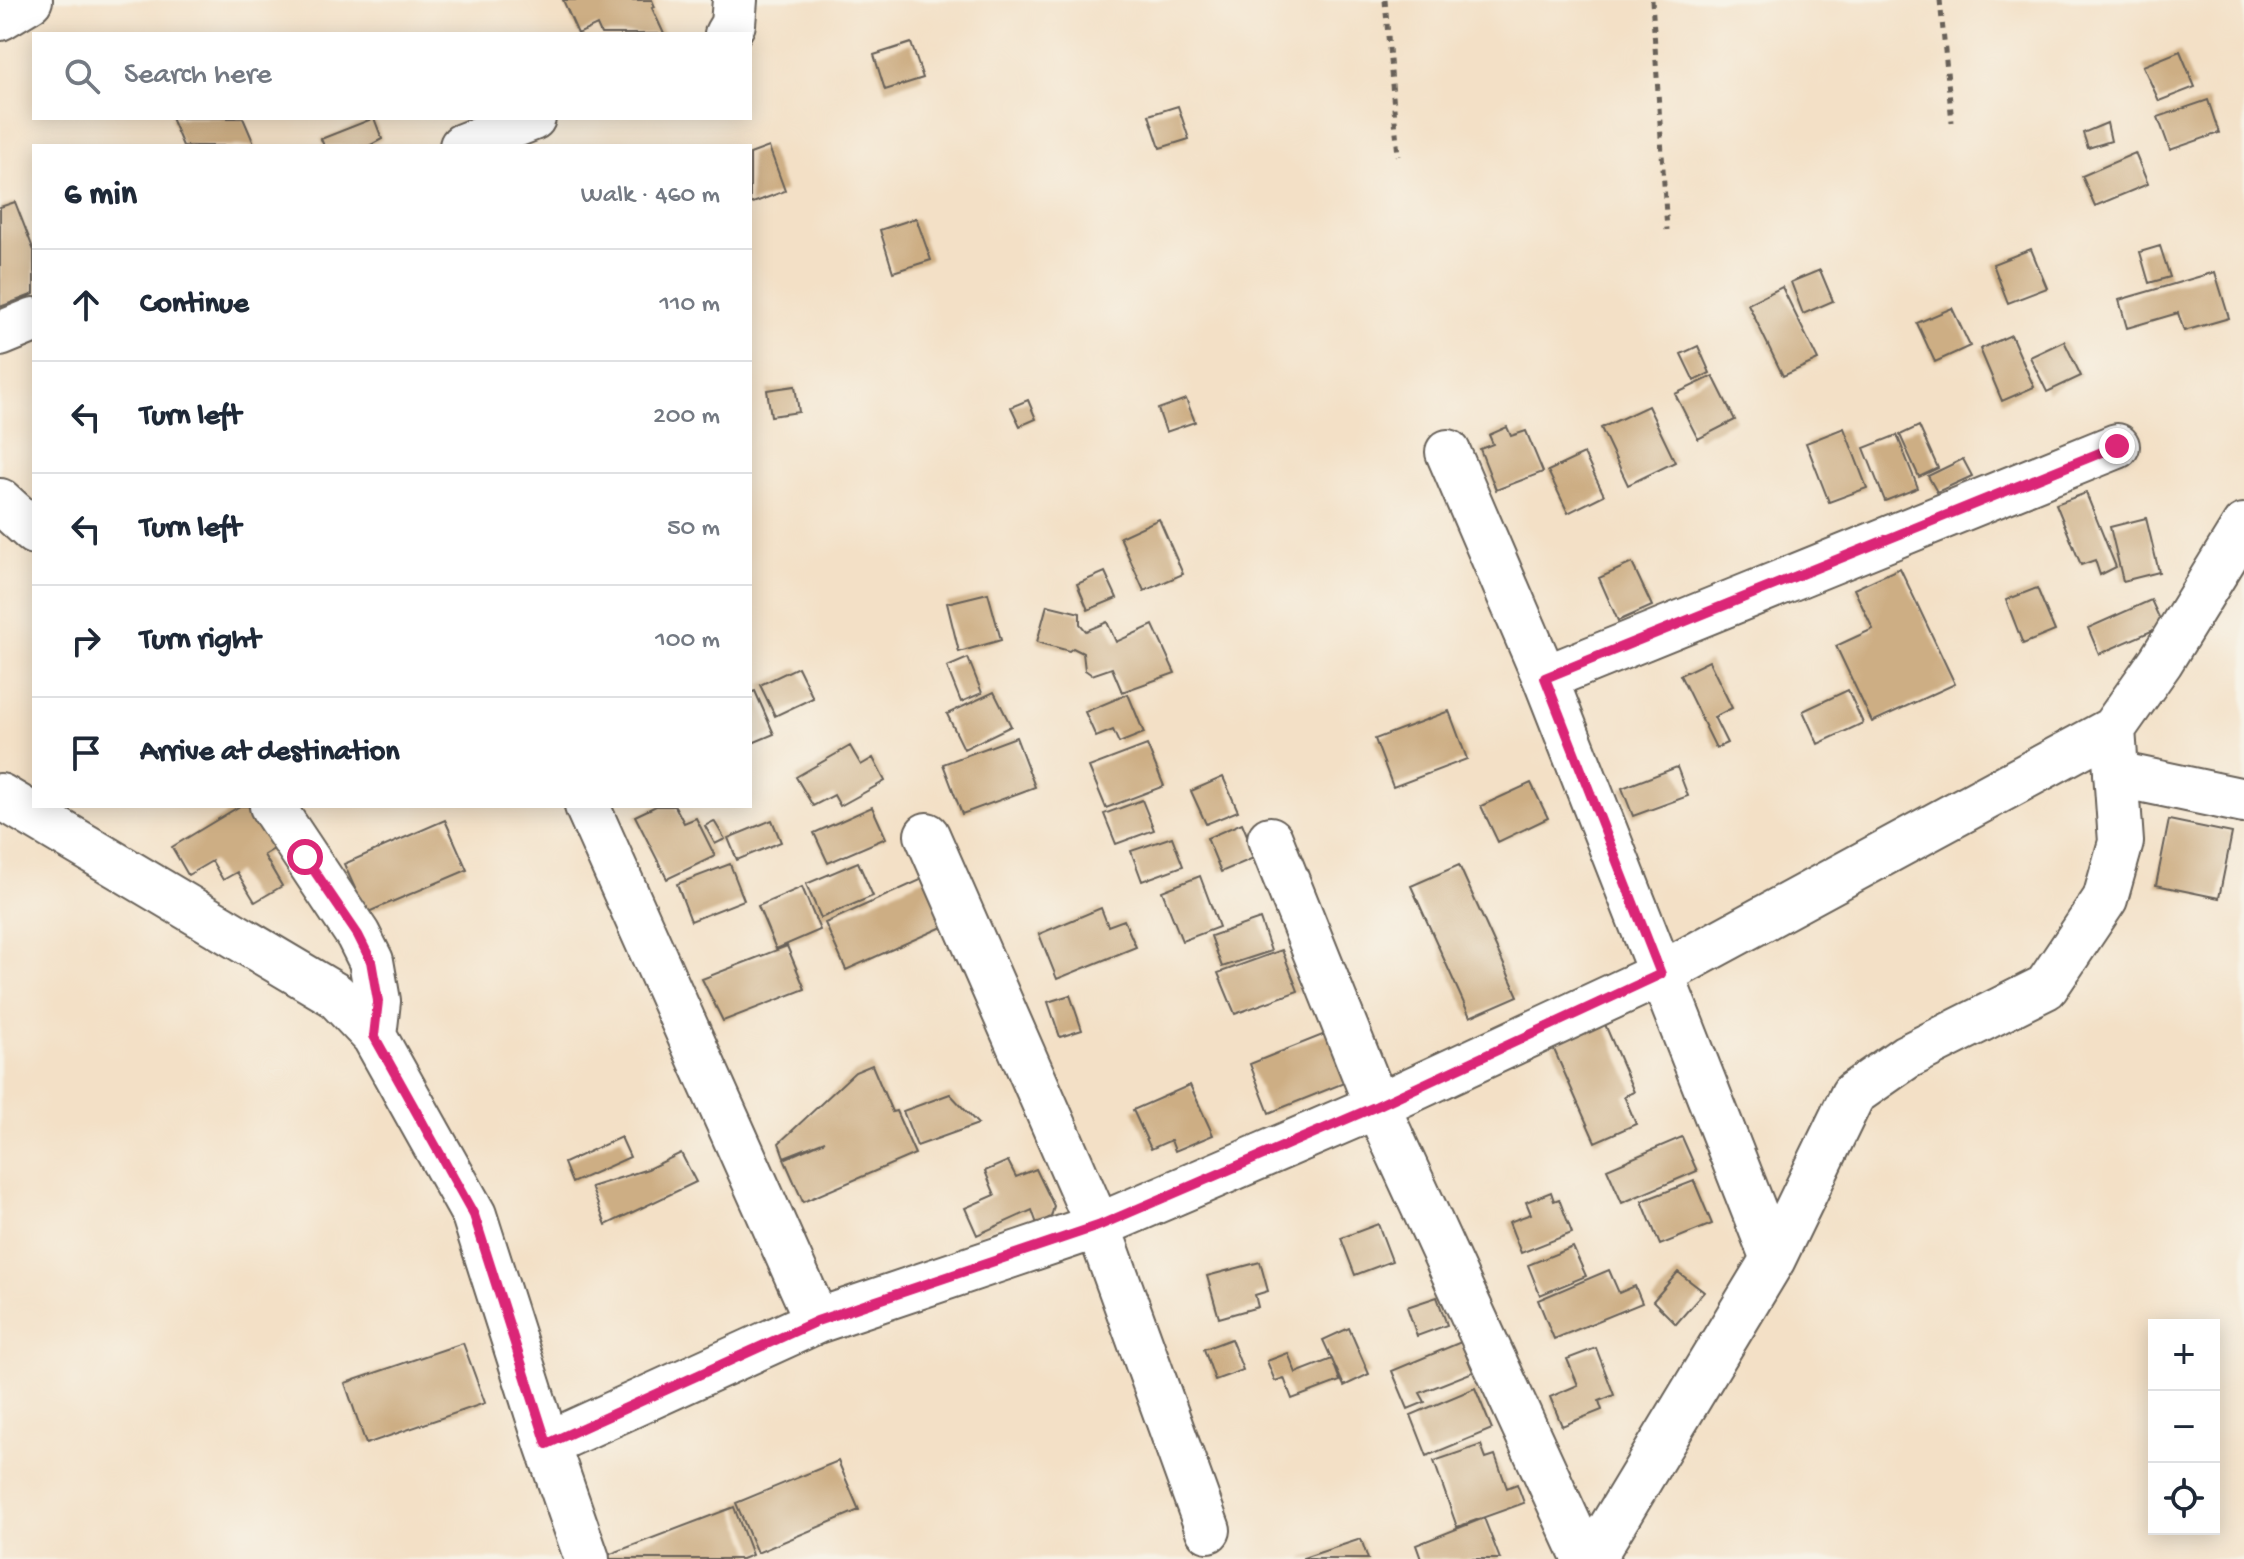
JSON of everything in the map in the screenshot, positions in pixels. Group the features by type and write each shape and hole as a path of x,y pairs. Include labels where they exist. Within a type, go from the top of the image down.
{"street":[{"path":"0,18 30,0"},
{"path":"728,32 733,24 735,0"},
{"path":"467,144 528,120"},
{"path":"0,334 32,321"},
{"path":"1545,678 2117,446"},
{"path":"1448,452 1545,678 1773,1259"},
{"path":"0,501 32,530"},
{"path":"547,1444 817,1321 1098,1226 1377,1106 1661,974 2113,729 2161,661 2244,526"},
{"path":"1592,1559 1773,1259 1853,1094 1906,1057 2046,987 2105,899 2121,842 2113,729"},
{"path":"2116,774 2244,801"},
{"path":"0,796 335,995 374,1036 474,1215 587,1559"},
{"path":"273,808 358,935 371,961 378,1001 374,1036"},
{"path":"588,808 817,1321"},
{"path":"927,835 1098,1226 1208,1530"},
{"path":"1270,839 1377,1106 1585,1559"}],"path":[{"path":"1385,0 1398,156"},
{"path":"1652,0 1667,230"},
{"path":"1940,0 1952,122"}],"building":[{"path":"563,0 652,0 655,7 652,8 663,32 600,32 597,25 577,32"},
{"path":"911,43 923,78 885,90 874,55"},
{"path":"2180,51 2195,87 2159,101 2143,66"},
{"path":"2208,100 2219,133 2170,150 2158,117"},
{"path":"1178,106 1189,139 1160,148 1149,115"},
{"path":"172,120 244,120 254,144 182,144"},
{"path":"375,120 382,139 373,144 323,144 321,139"},
{"path":"2107,123 2111,141 2088,148 2083,133"},
{"path":"769,147 785,191 752,203 752,153"},
{"path":"2135,153 2148,184 2095,206 2082,176"},
{"path":"15,202 32,246 32,295 0,307 0,207"},
{"path":"916,218 931,260 893,272 880,230"},
{"path":"2160,246 2170,277 2149,283 2140,252"},
{"path":"2031,249 2047,288 2008,303 1993,264"},
{"path":"1820,270 1833,301 1803,314 1791,282"},
{"path":"2215,272 2229,318 2184,331 2178,313 2127,328 2119,300"},
{"path":"1782,287 1818,360 1783,376 1748,304"},
{"path":"1952,308 1970,346 1935,362 1917,323"},
{"path":"2011,335 2034,387 2002,401 1980,349"},
{"path":"2064,341 2081,376 2047,392 2030,357"},
{"path":"1698,346 1710,373 1694,381 1681,354"},
{"path":"1713,376 1735,420 1698,439 1675,394"},
{"path":"795,386 799,412 771,416 767,390"},
{"path":"1186,399 1195,422 1166,432 1158,409"},
{"path":"1028,400 1036,419 1020,426 1011,407"},
{"path":"1648,406 1675,462 1628,485 1601,428"},
{"path":"1919,426 1938,468 1919,477 1900,435"},
{"path":"1507,427 1511,436 1526,431 1543,472 1496,490 1480,449 1493,444 1489,435"},
{"path":"1844,428 1867,488 1829,502 1806,443"},
{"path":"1897,435 1918,488 1885,501 1864,448"},
{"path":"1584,454 1604,495 1568,513 1548,471"},
{"path":"1963,459 1972,476 1937,492 1928,476"},
{"path":"2086,493 2116,567 2100,575 2095,560 2081,565 2056,504"},
{"path":"2146,518 2159,572 2123,581 2110,527"},
{"path":"1159,519 1183,574 1144,591 1120,537"},
{"path":"1632,563 1652,606 1618,621 1599,578"},
{"path":"1900,568 1955,684 1872,722 1836,646 1873,629 1854,589"},
{"path":"1105,572 1117,598 1088,610 1077,584"},
{"path":"2037,588 2055,631 2023,644 2006,600"},
{"path":"988,593 1001,640 959,652 947,603"},
{"path":"2151,600 2163,626 2099,654 2088,628"},
{"path":"1047,605 1080,613 1080,624 1086,631 1107,622 1116,642 1153,625 1175,673 1122,692 1112,668 1092,675 1085,670 1083,653 1073,648 1069,651 1037,642"},
{"path":"968,658 982,693 961,702 947,667"},
{"path":"1709,661 1732,708 1714,717 1727,743 1716,748 1680,675"},
{"path":"798,667 813,698 775,716 760,685"},
{"path":"1848,690 1863,723 1818,744 1803,711"},
{"path":"755,691 774,734 752,743 752,692"},
{"path":"994,692 1011,726 964,749 947,714"},
{"path":"1128,694 1144,733 1119,743 1113,730 1096,737 1085,712"},
{"path":"1449,711 1467,759 1393,787 1375,739"},
{"path":"1016,737 1035,787 962,814 943,764"},
{"path":"1147,745 1164,786 1106,808 1089,767"},
{"path":"850,746 861,765 873,758 885,781 840,806 834,795 813,806 796,777"},
{"path":"1677,767 1688,796 1633,816 1622,788"},
{"path":"1223,777 1238,811 1206,824 1191,791"},
{"path":"1531,783 1548,818 1498,842 1481,806"},
{"path":"1142,800 1154,830 1116,844 1104,814"},
{"path":"872,807 886,838 828,863 814,833"},
{"path":"237,808 249,808 274,849 264,855 282,886 255,902 237,872 223,880 212,861 188,875 172,847"},
{"path":"652,808 676,808 684,823 696,818 715,856 667,879 635,816"},
{"path":"445,820 467,870 366,913 344,864"},
{"path":"772,820 781,842 737,860 728,838"},
{"path":"2169,820 2232,833 2219,898 2156,885"},
{"path":"714,821 725,839 715,844 705,826"},
{"path":"1242,823 1256,857 1221,872 1207,838"},
{"path":"1172,837 1183,866 1142,881 1131,851"},
{"path":"858,862 873,896 821,918 806,884"},
{"path":"730,864 744,900 691,921 677,884"},
{"path":"1459,865 1518,996 1470,1017 1411,886"},
{"path":"1200,876 1219,927 1182,941 1162,891"},
{"path":"927,877 949,924 846,970 825,923"},
{"path":"802,887 820,930 776,949 758,906"},
{"path":"1101,908 1108,926 1124,920 1136,947 1057,979 1039,934"},
{"path":"1260,919 1271,951 1222,967 1211,936"},
{"path":"787,946 805,989 723,1021 702,979"},
{"path":"1282,950 1298,991 1235,1014 1218,973"},
{"path":"1070,995 1082,1030 1060,1037 1048,1002"},
{"path":"1604,1022 1634,1092 1624,1096 1636,1124 1595,1142 1552,1045"},
{"path":"1330,1032 1349,1081 1269,1113 1250,1064"},
{"path":"872,1065 892,1112 896,1111 915,1154 803,1202 784,1159 825,1141 784,1157 779,1143 855,1072"},
{"path":"1190,1085 1213,1135 1175,1151 1171,1140 1151,1149 1133,1110"},
{"path":"950,1094 978,1124 917,1146 903,1111"},
{"path":"621,1137 630,1157 572,1183 564,1163"},
{"path":"1682,1137 1697,1171 1622,1203 1607,1169"},
{"path":"681,1153 696,1182 606,1225 591,1187 648,1169"},
{"path":"1008,1161 1016,1177 1036,1169 1054,1206 1051,1217 1037,1224 1032,1210 977,1235 965,1208 995,1195 985,1171"},
{"path":"1694,1181 1712,1224 1660,1245 1642,1201"},
{"path":"1551,1192 1554,1201 1559,1199 1572,1233 1521,1253 1509,1222 1531,1214 1526,1202"},
{"path":"1378,1224 1392,1261 1355,1275 1341,1238"},
{"path":"1573,1247 1586,1276 1540,1295 1528,1265"},
{"path":"1260,1262 1268,1291 1255,1295 1258,1307 1219,1318 1207,1276"},
{"path":"1609,1270 1619,1293 1635,1286 1642,1303 1554,1339 1538,1300"},
{"path":"1678,1272 1704,1292 1676,1324 1653,1301"},
{"path":"1437,1297 1447,1325 1417,1336 1407,1307"},
{"path":"1349,1328 1369,1374 1344,1386 1323,1340"},
{"path":"1231,1339 1243,1370 1215,1380 1204,1349"},
{"path":"1461,1342 1473,1372 1420,1393 1425,1402 1408,1409 1392,1371"},
{"path":"463,1343 485,1403 366,1444 345,1383"},
{"path":"1596,1348 1614,1395 1599,1401 1602,1410 1562,1426 1550,1397 1578,1385 1567,1359"},
{"path":"1288,1353 1296,1373 1332,1359 1340,1381 1292,1399 1284,1378 1275,1381 1267,1361"},
{"path":"1475,1388 1492,1429 1427,1456 1411,1415"},
{"path":"1481,1445 1486,1458 1495,1455 1507,1488 1517,1484 1524,1503 1457,1527 1434,1461"},
{"path":"838,1461 859,1510 757,1553 736,1503"},
{"path":"734,1507 752,1555 742,1559 606,1559 605,1556"},
{"path":"1484,1518 1500,1559 1421,1559 1416,1545"},
{"path":"1361,1539 1368,1559 1303,1559 1303,1558"}],"route":[{"path":"305,857 358,935 371,961 378,1001 374,1036 474,1215 547,1444 817,1321 1098,1226 1377,1106 1661,974 1545,678 2117,446"}]}
